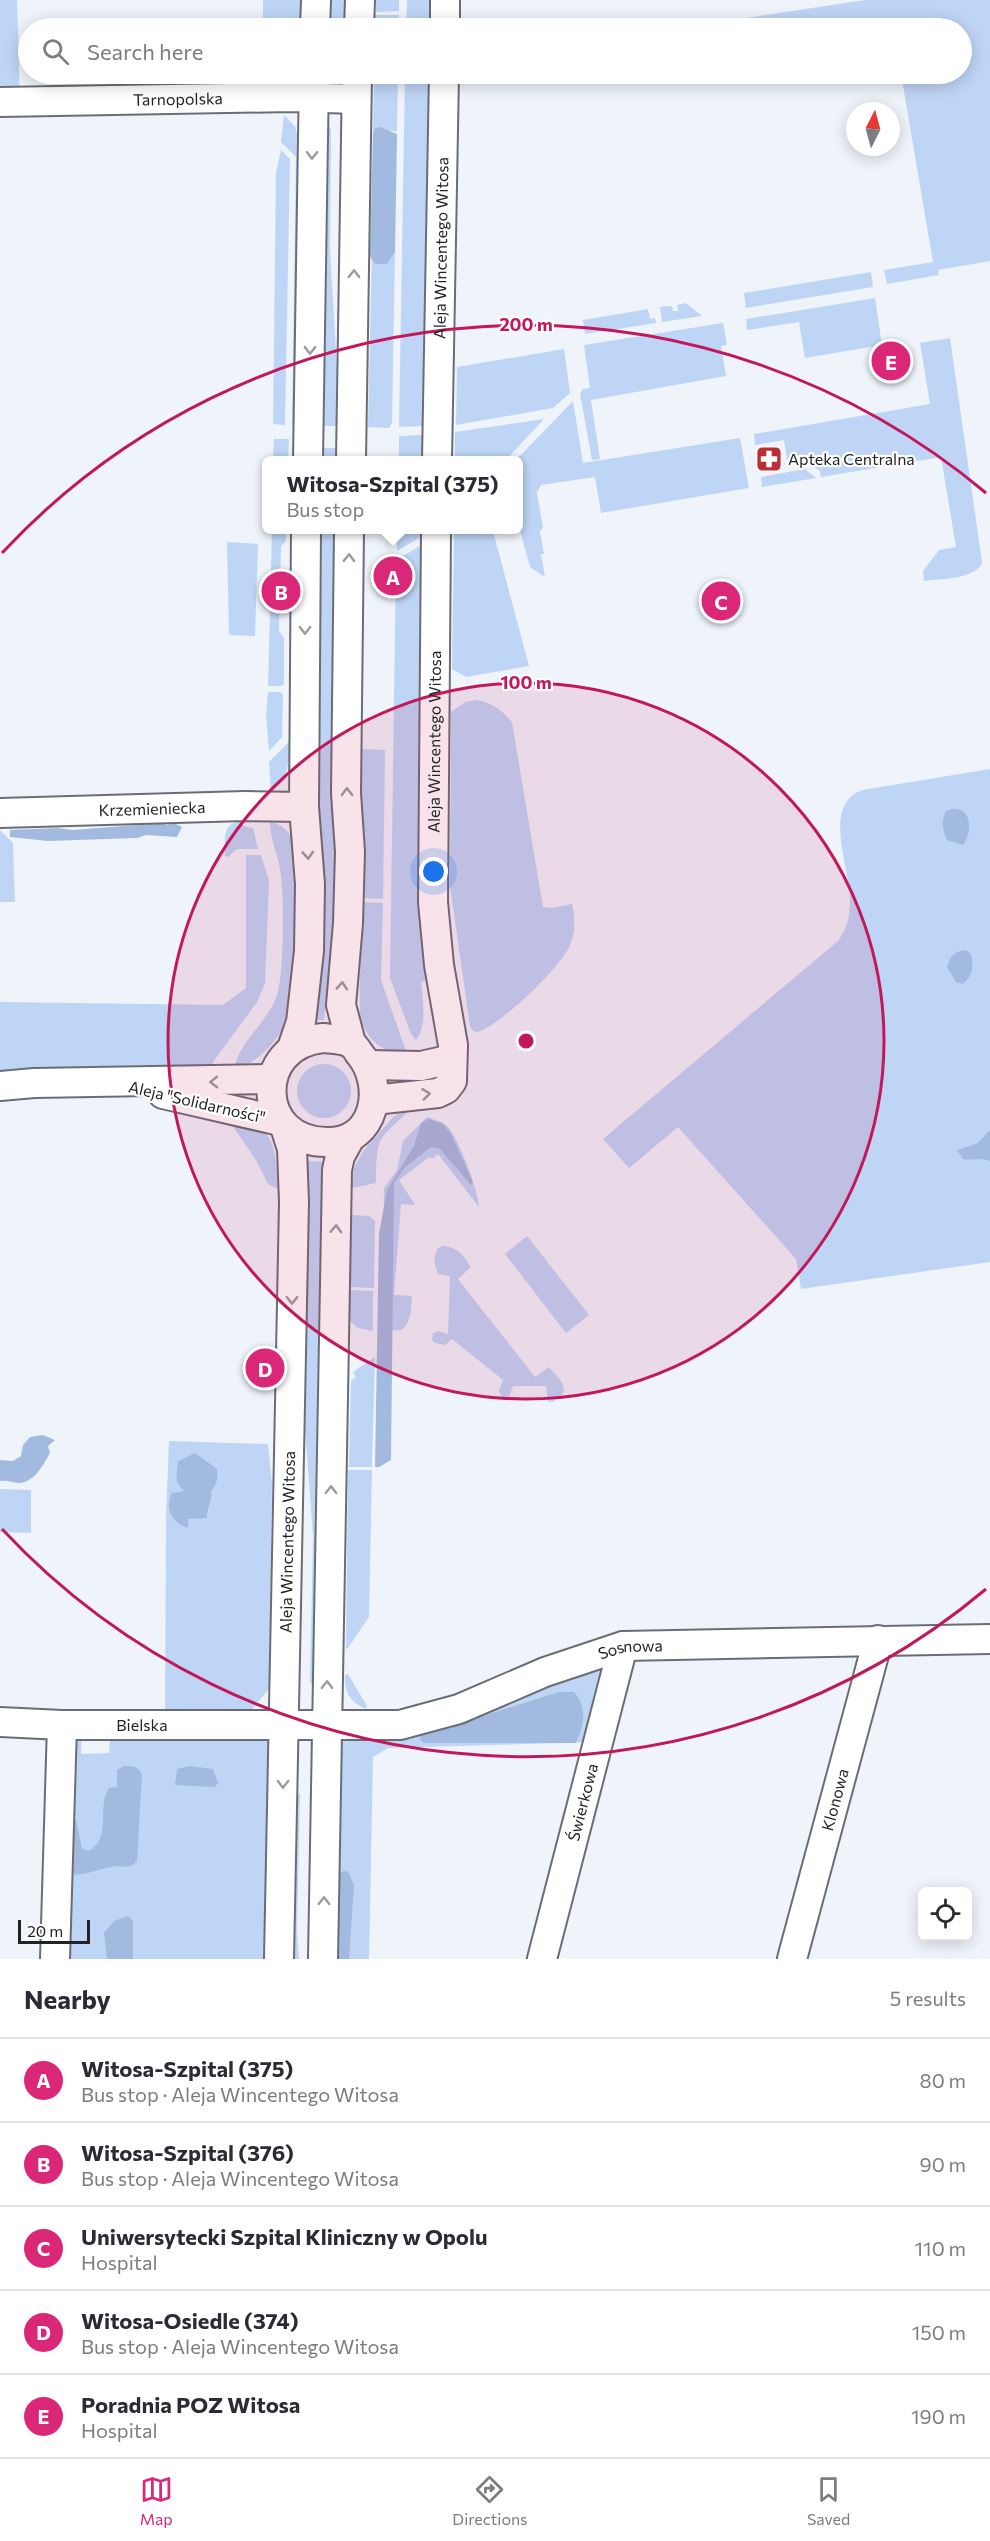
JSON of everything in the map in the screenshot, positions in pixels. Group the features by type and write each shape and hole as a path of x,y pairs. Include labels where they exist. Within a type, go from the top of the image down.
{"street":[{"path":"315,18 316,0"},
{"path":"359,18 360,0"},
{"path":"445,0 445,18"},
{"name":"Aleja Wincentego Witosa","path":"437,456 444,84"},
{"path":"308,456 313,85"},
{"name":"Tarnopolska","path":"0,102 313,85 357,86"},
{"path":"351,456 357,86"},
{"path":"292,1048 302,1022 309,951 310,884 304,807 306,534"},
{"path":"322,1959 337,1170 340,1156 350,1138 364,1124 371,1112 374,1100 374,1079 369,1065 351,1043 341,1005 348,923 349,876 346,782 349,534"},
{"name":"Aleja Wincentego Witosa","path":"374,1100 438,1093 446,1089 452,1081 453,1045 439,965 433,902 436,534"},
{"name":"Krzemieniecka","path":"0,813 245,806 304,807"},
{"path":"350,1138 329,1142 308,1141 283,1124 273,1101 270,1087 283,1057 307,1039 323,1038 351,1043"},
{"path":"369,1065 421,1066 452,1059"},
{"name":"Aleja \"Solidarności\"","path":"0,1086 34,1083 272,1079"},
{"name":"Aleja \"Solidarności\"","path":"114,1083 283,1124"},
{"name":"Aleja Wincentego Witosa","path":"279,1959 294,1212 292,1149 283,1124"},
{"name":"Sosnowa","path":"284,1725 400,1725 459,1709 545,1672 623,1646 990,1639"},
{"name":"Klonowa","path":"792,1959 878,1641"},
{"name":"Świerkowa","path":"542,1959 623,1646"},
{"name":"Bielska","path":"0,1722 62,1725 284,1725"},
{"path":"55,1959 62,1725"}],"shaded area":[{"path":"0,0 17,0 20,101 0,102"},
{"path":"263,0 316,0 315,18 263,18"},
{"path":"331,0 344,0 344,18 331,18"},
{"path":"376,0 399,0 399,11 376,12"},
{"path":"407,0 432,0 432,18 406,18"},
{"path":"865,0 990,0 990,261 938,270 939,275 887,284 884,270 933,262 903,84 972,84 972,18 746,18"},
{"path":"375,15 399,15 399,18 375,18"},
{"path":"262,84 314,84 313,97 262,97"},
{"path":"374,84 398,84 397,131 373,130"},
{"path":"405,84 431,84 425,426 399,427"},
{"path":"284,115 295,126 300,144 296,425 292,425 296,157 281,142"},
{"path":"329,125 331,130 330,250 337,368 337,426 324,426"},
{"path":"380,127 397,134 395,252 387,264 375,264 370,256 373,132 375,128"},
{"path":"281,150 290,159 285,425 273,424 276,173"},
{"path":"395,250 392,423 389,428 368,427 372,251"},
{"path":"871,272 873,287 746,308 744,293"},
{"path":"875,298 882,345 805,358 799,322 747,330 746,319"},
{"path":"686,303 702,316 662,322 660,307 672,306 673,311 678,311 677,305"},
{"path":"648,309 650,319 655,318 656,323 585,334 583,320"},
{"path":"723,323 727,345 721,346 726,376 591,400 600,459 592,460 580,394 583,389 590,388 584,345"},
{"path":"950,338 982,562 979,568 966,575 924,581 923,571 939,550 956,547 941,457 821,477 820,471 807,462 788,465 784,440 755,445 754,434 930,404 920,343"},
{"path":"564,349 570,393 553,408 456,425 457,367"},
{"path":"573,401 583,463 740,438 749,488 601,513 595,477 541,485 537,493 543,527 540,532 545,577 530,567 521,534 523,534 523,456 520,456"},
{"path":"544,419 510,456 455,456 455,432"},
{"path":"425,435 425,456 399,456 399,436"},
{"path":"274,439 289,439 288,456 273,456"},
{"path":"323,448 336,448 336,456 323,456"},
{"path":"805,469 816,478 762,487 761,477"},
{"path":"272,534 286,534 286,541 281,546 279,631 284,638 284,684 268,686"},
{"path":"322,534 335,534 332,786 336,876 333,937 324,1020 317,1020 324,900 318,786"},
{"path":"397,534 424,534 424,535 397,551"},
{"path":"494,534 529,666 466,677 452,669 454,535"},
{"path":"227,542 258,544 255,636 229,635"},
{"path":"423,544 428,980 421,982 423,1020 416,1040 411,1034 390,978 396,560"},
{"path":"268,692 281,692 283,695 282,737 269,751 266,715"},
{"path":"477,700 496,708 512,722 543,907 552,908 572,904 574,924 570,945 543,981 500,1019 477,1032 473,1031 470,1026 450,886 451,712 465,702"},
{"path":"290,741 285,775 271,792 269,762"},
{"path":"362,749 385,750 383,899 359,898"},
{"path":"990,769 990,1262 801,1289 796,1259 678,1127 629,1168 603,1139 838,941 847,923 850,901 841,820 844,806 853,795 868,789"},
{"path":"952,809 964,812 969,822 968,834 963,845 947,840 944,832 944,815 946,811"},
{"path":"243,820 243,826 253,828 258,849 237,849 228,857 225,856 225,838 228,828"},
{"path":"172,822 182,827 177,837 146,835 137,838 48,841 10,837 10,830 57,828 73,830 162,823 167,825"},
{"path":"270,822 288,832 295,850 295,930 287,1012 284,1025 270,1046 257,1058 234,1070 247,1040 273,1005 279,985 283,936 282,886"},
{"path":"0,830 13,843 15,902 0,902"},
{"path":"246,855 261,855 269,881 265,983 257,1002 213,1062 213,1072 0,1073 0,1002 223,1005 246,988"},
{"path":"359,902 383,903 381,980 408,1057 378,1045 368,1034 360,1017"},
{"path":"966,950 971,954 972,966 971,974 963,984 956,982 947,967 954,954"},
{"path":"324,1064 343,1072 351,1091 343,1110 324,1118 305,1110 297,1091 305,1072"},
{"path":"411,1107 381,1140 378,1147 376,1183 352,1188 354,1168 364,1150 394,1116"},
{"path":"427,1117 444,1123 452,1133 472,1178 479,1207 438,1154 432,1159 429,1157 399,1180 415,1205 401,1204 394,1295 412,1296 411,1310 408,1322 402,1330 383,1331 384,1188 397,1170 403,1141"},
{"path":"429,1119 443,1124 451,1134 473,1182 471,1185 440,1149 431,1147 405,1167 394,1183 391,1460 375,1467 379,1234 387,1190 414,1146 421,1123"},
{"path":"230,1122 255,1127 267,1135 274,1149 278,1189 268,1184 256,1160"},
{"path":"990,1130 990,1161 963,1159 957,1150 978,1143"},
{"path":"308,1161 324,1162 314,1689 310,1681 313,1536 305,1428"},
{"path":"350,1215 369,1216 375,1221 374,1288 348,1287"},
{"path":"527,1236 589,1315 566,1333 505,1254"},
{"path":"443,1246 463,1255 471,1267 458,1279 535,1377 549,1367 562,1383 564,1391 553,1402 548,1402 546,1386 513,1386 508,1400 503,1400 499,1390 503,1380 452,1339 445,1345 432,1340 433,1333 438,1331 448,1334 450,1276 438,1274 434,1261 437,1249"},
{"path":"348,1290 373,1291 373,1331 358,1328 349,1320"},
{"path":"375,1357 372,1467 349,1467 351,1381 356,1377 353,1372"},
{"path":"43,1435 55,1440 48,1446 50,1453 38,1472 25,1482 0,1481 0,1460 13,1461 21,1456 23,1445 30,1437"},
{"path":"169,1441 268,1444 272,1484 269,1689 252,1709 232,1714 284,1725 280,1959 55,1959 62,1725 82,1725 81,1754 109,1753 111,1725 165,1725 166,1519"},
{"path":"195,1453 217,1469 217,1479 211,1491 207,1518 188,1519 188,1528 174,1519 169,1510 169,1504 172,1493 185,1491 177,1481 178,1461"},
{"path":"348,1470 372,1470 369,1617 346,1649"},
{"path":"0,1489 31,1490 31,1533 0,1532"},
{"path":"623,1646 598,1742 388,1748 373,1757 369,1959 323,1959 326,1726 400,1725"},
{"path":"348,1674 367,1706 366,1709 349,1696 345,1681 345,1675"},
{"path":"559,1692 574,1692 583,1710 583,1723 576,1743 424,1743 420,1740 421,1736 429,1733"},
{"path":"124,1766 135,1767 142,1774 137,1861 128,1867 114,1866 71,1875 66,1822 76,1820 82,1848 88,1851 96,1846 102,1831 105,1795 109,1788 117,1787 117,1770"},
{"path":"190,1766 213,1769 218,1783 215,1787 175,1785 177,1769"},
{"path":"297,1794 300,1794 297,1930 299,1959 294,1959"},
{"path":"348,1871 354,1885 349,1959 337,1959 338,1877 341,1872"},
{"path":"128,1916 133,1921 133,1959 107,1959 104,1933 114,1921"}],"place":[{"name":"Poradnia POZ Witosa","path":"891,361"},
{"name":"Apteka Centralna","path":"769,459"},
{"name":"Witosa-Szpital (375)","path":"393,576"},
{"name":"Witosa-Szpital (376)","path":"281,591"},
{"name":"Uniwersytecki Szpital Kliniczny w Opolu","path":"721,601"},
{"name":"Witosa-Osiedle (374)","path":"265,1368"}]}
